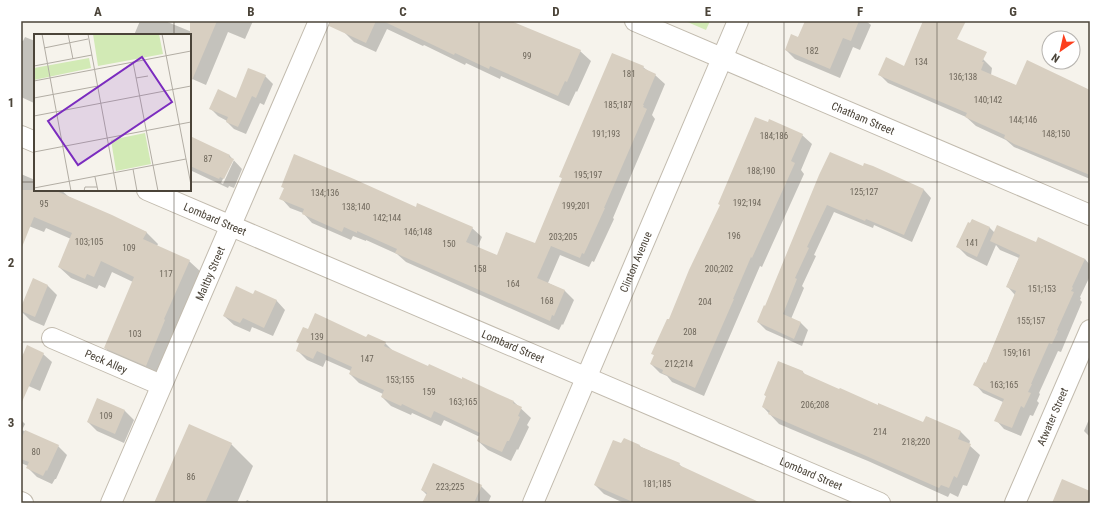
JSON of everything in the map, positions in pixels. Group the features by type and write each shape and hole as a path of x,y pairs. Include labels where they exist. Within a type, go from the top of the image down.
{"street":[{"name":"Maltby Street","path":"111,503 319,21"},
{"name":"Chatham Street","path":"635,21 1090,215"},
{"name":"Clinton Avenue","path":"532,503 738,21"},
{"path":"21,136 34,142"},
{"name":"Lombard Street","path":"148,191 880,503"},
{"name":"Atwater Street","path":"1016,503 1090,330"},
{"name":"Peck Alley","path":"52,338 161,385"}],"green space":[{"path":"685,21 710,21 706,30"}],"building":[{"path":"190,21 217,21 191,83 191,34"},
{"path":"330,21 376,21 366,43 329,26"},
{"path":"383,21 511,21 581,50 567,82 565,81 558,96 490,66 489,69 455,53 454,55"},
{"path":"805,21 859,21 851,41 843,38 830,69 785,50 791,34 798,37"},
{"path":"923,21 966,21 957,39 987,52 982,62 984,62 981,70 1016,85 1027,60 1041,67 1041,70 1048,70 1090,90 1090,175 1014,144 1004,138 1005,135 965,117 967,113 878,75 886,57 904,66"},
{"path":"612,53 644,66 643,68 656,74 643,105 643,107 647,109 584,254 582,253 580,258 551,246 537,278 565,290 554,316 552,315 550,321 395,253 397,249 357,231 357,233 344,227 342,232 302,214 304,209 279,199 284,188 281,187 294,154 416,207 417,203 473,227 466,242 497,255 506,232 535,243 562,178 559,177"},
{"path":"248,68 266,75 256,98 252,96 238,127 226,122 228,117 209,109 218,89 236,98"},
{"path":"755,117 768,122 769,119 803,134 791,161 795,163 752,258 751,257 695,388 662,373 663,370 650,364 654,355 651,354 667,319 669,319 689,270 720,205 718,204"},
{"path":"191,136 230,155 229,157 234,159 224,179 220,177 219,179 191,166"},
{"path":"830,152 863,166 864,163 873,166 924,189 904,235 827,205 807,247 809,248 795,278 797,279 783,314 801,322 794,339 757,322"},
{"path":"21,190 56,191 147,232 143,239 190,260 164,319 165,320 146,366 104,348 134,277 101,261 94,277 87,274 85,279 58,267 72,233 34,217 21,247"},
{"path":"972,219 990,227 977,257 956,247 968,222 970,223"},
{"path":"997,225 1036,242 1038,237 1085,259 1072,287 1073,288 1071,291 1074,292 1057,330 1058,331 1052,344 1049,343 1028,392 1031,393 1024,408 1021,406 1012,428 994,421 1004,399 973,385 984,362 986,363 1016,291 1006,287 1020,255 990,241"},
{"path":"33,278 48,285 35,317 21,311 21,307"},
{"path":"236,286 253,294 255,290 277,300 264,328 243,318 240,323 223,316"},
{"path":"315,313 366,337 368,334 386,342 384,346 428,366 429,364 462,379 462,377 514,401 513,403 522,407 518,416 520,417 502,452 477,441 480,433 434,411 431,418 402,404 401,406 381,397 384,390 349,374 352,367 317,351 313,359 296,351 299,343 296,342 303,327 308,329"},
{"path":"27,345 44,353 21,404 21,359"},
{"path":"778,361 878,405 878,403 923,422 926,416 961,431 958,439 971,444 957,478 954,476 949,488 941,485 939,488 768,414 770,411 762,407 766,396 764,395"},
{"path":"97,398 125,410 115,434 87,422"},
{"path":"189,424 232,443 205,503 154,503"},
{"path":"25,430 59,445 47,471 46,470 43,476 26,468 29,462 21,459 21,440"},
{"path":"624,438 680,463 679,465 761,503 635,503 594,485 613,440 621,443"},
{"path":"433,463 482,485 474,503 422,503 427,493 421,490"},
{"path":"1062,479 1090,491 1090,503 1052,503"}]}
